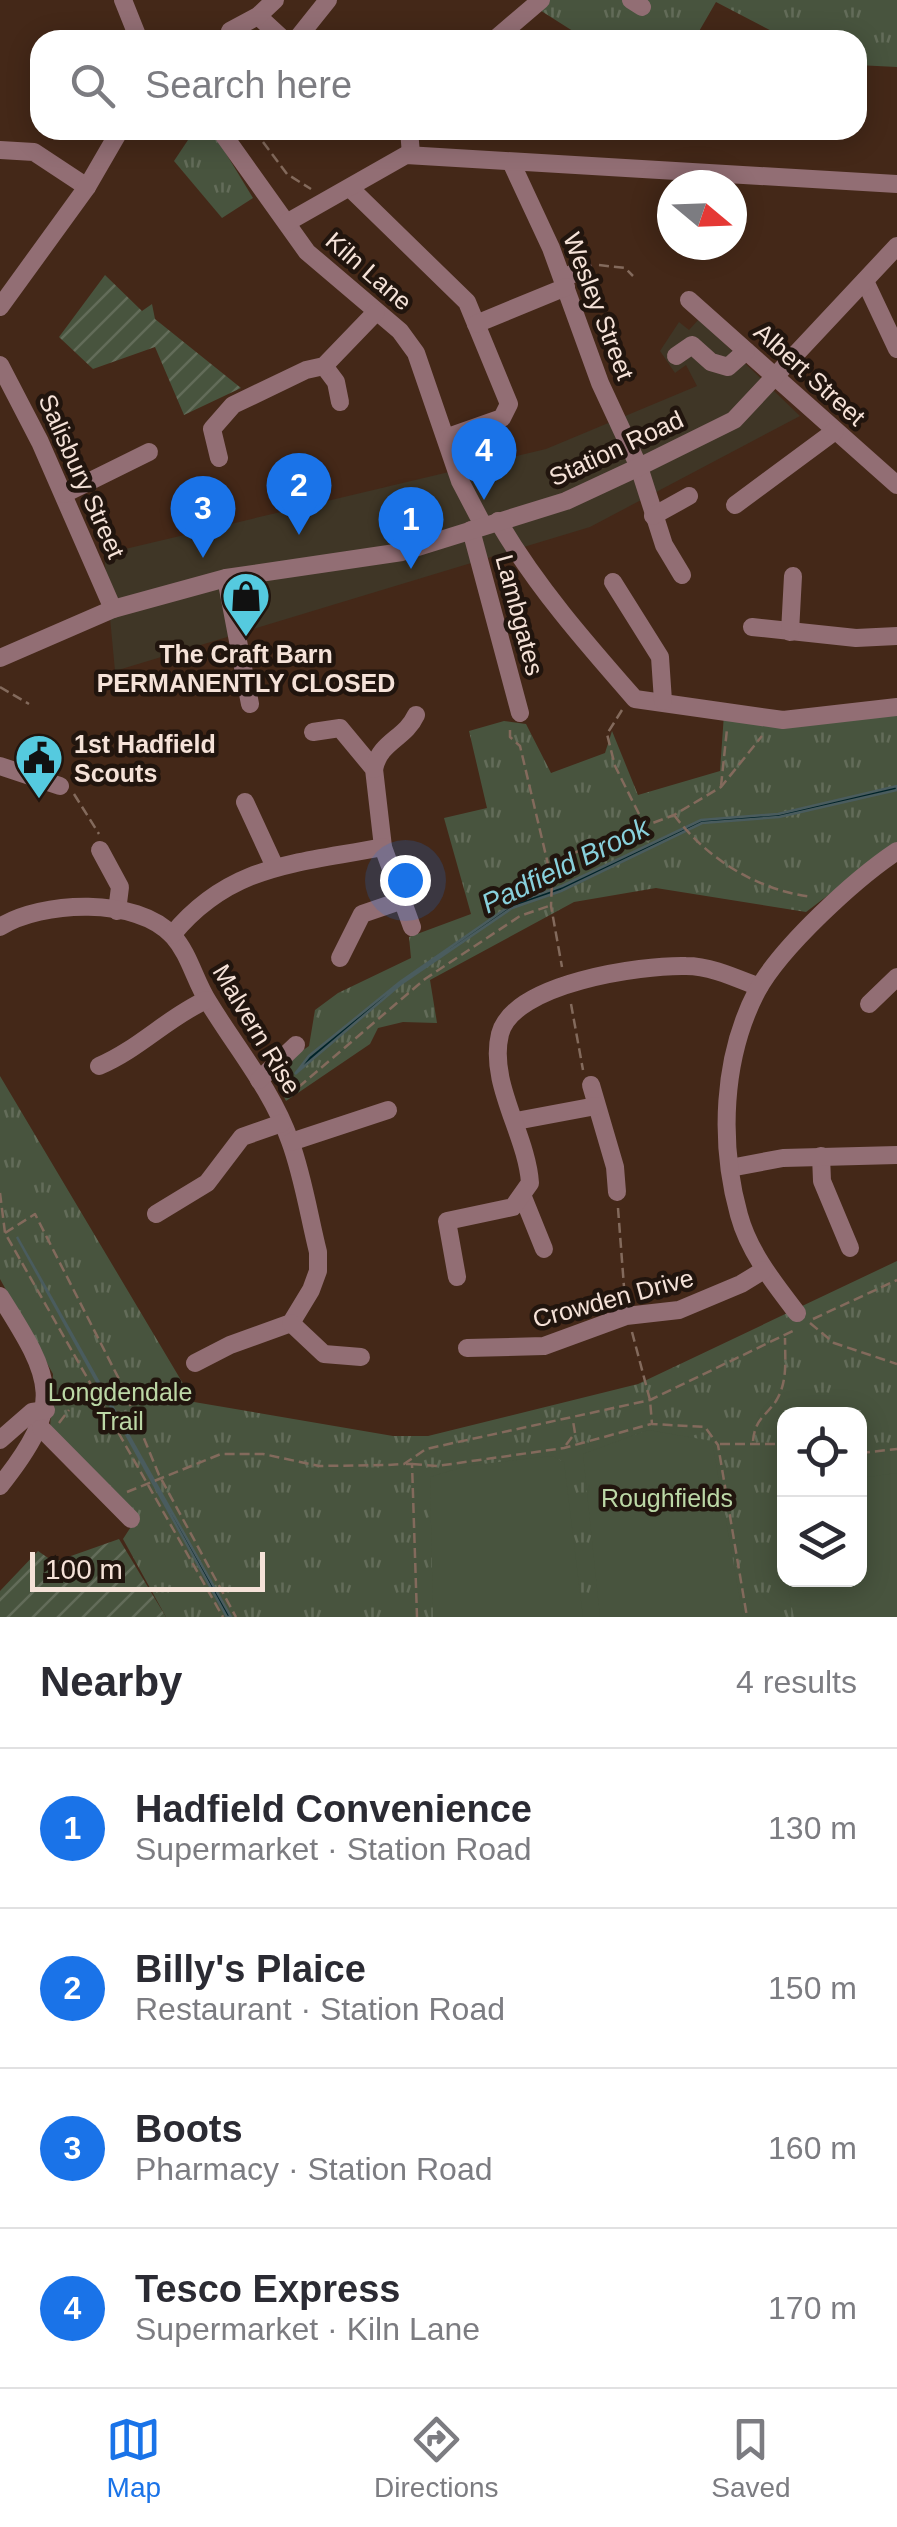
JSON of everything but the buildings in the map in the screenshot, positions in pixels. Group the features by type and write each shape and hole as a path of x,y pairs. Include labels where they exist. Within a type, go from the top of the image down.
{"street":[{"path":"123,0 135,30"},
{"path":"232,30 258,16 275,0"},
{"path":"304,30 328,0"},
{"path":"506,30 542,0"},
{"path":"258,16 273,30"},
{"path":"0,308 87,187 114,140"},
{"name":"Kiln Lane","path":"229,140 307,252 416,352 460,481 484,525"},
{"path":"408,154 409,140"},
{"path":"0,150 34,152 87,187"},
{"path":"288,222 408,154 897,184"},
{"name":"Wesley Street","path":"511,162 564,283 600,383 639,467 653,516 682,574"},
{"path":"350,188 467,302 476,324 509,409 502,418 448,437"},
{"name":"Station Road","path":"0,658 112,609 226,578 402,552 566,501 734,420 778,378 897,246"},
{"path":"476,324 564,283 583,268"},
{"path":"865,281 897,349"},
{"name":"Albert Street","path":"689,300 897,485"},
{"path":"219,458 212,430 218,418 269,386 324,366 376,312"},
{"path":"676,356 692,345 711,362 728,366 746,350"},
{"name":"Salisbury Street","path":"0,365 64,494 112,609"},
{"path":"324,366 336,382 340,402"},
{"path":"735,505 835,431"},
{"path":"64,494 149,452"},
{"path":"653,516 689,496"},
{"path":"484,525 521,560 634,700 783,720 897,707"},
{"name":"Lambgates","path":"484,525 520,713"},
{"path":"790,632 793,576"},
{"path":"226,578 250,704"},
{"path":"613,582 660,657 663,701"},
{"path":"752,627 856,638 897,636"},
{"path":"412,927 383,847 374,769 382,748 403,734 416,715"},
{"path":"313,732 340,728 374,769"},
{"path":"0,766 60,786"},
{"path":"245,802 275,868"},
{"path":"0,928 45,909 117,910 172,935 212,894 275,868 383,847"},
{"path":"100,850 120,887 117,910"},
{"path":"802,1318 764,1270 740,1217 730,1168 725,1108 743,1023 759,987 839,899 895,855"},
{"path":"340,958 362,914 403,900"},
{"name":"Malvern Rise","path":"172,935 206,1000 259,1080 291,1142 318,1252 318,1270 291,1323"},
{"path":"457,1277 447,1221 513,1207 530,1183 529,1166 499,1062 500,1031 524,1000 618,970 689,966 759,987"},
{"path":"869,1004 897,977"},
{"path":"98,1066 136,1048 167,1022 206,1000"},
{"path":"259,1080 296,1045"},
{"path":"592,1085 615,1167 617,1192"},
{"path":"516,1122 596,1106"},
{"path":"291,1142 388,1110"},
{"path":"156,1214 207,1183 242,1138 278,1115"},
{"path":"730,1168 783,1158 897,1155"},
{"path":"821,1156 822,1181 850,1248"},
{"path":"523,1197 544,1248"},
{"name":"Crowden Drive","path":"467,1348 544,1346 626,1316 679,1310 764,1270"},
{"path":"0,1296 23,1332 44,1380 47,1422 0,1486"},
{"path":"196,1363 230,1345 291,1323 324,1354 361,1357"},
{"path":"0,1440 32,1412 47,1422 131,1519"}],"path":[{"path":"261,140 286,174 316,192"},
{"path":"583,268 614,266 626,268 633,276"},
{"path":"0,687 29,704"},
{"path":"634,700 618,713 607,734 615,766 643,823"},
{"path":"520,713 511,719 510,738 520,746 553,897"},
{"path":"721,787 726,713"},
{"path":"552,883 560,862 643,823 674,814 721,787 762,735 783,720"},
{"path":"60,786 82,802 99,836 100,850"},
{"path":"674,814 691,836 721,861 775,892 839,899"},
{"path":"278,1115 425,979 520,916 550,906"},
{"path":"0,1192 5,1233 150,1480 223,1617"},
{"path":"617,1192 626,1316 650,1400 652,1424"},
{"path":"5,1233 36,1214 122,1384 158,1476 236,1617"},
{"path":"404,1464 426,1449 650,1400 785,1337 802,1318 897,1280"},
{"path":"802,1318 834,1344 897,1364"},
{"path":"752,1441 754,1424 776,1401 784,1381 785,1337"},
{"path":"47,1422 68,1410"},
{"path":"564,1448 574,1433 572,1419"},
{"path":"111,1497 221,1454 263,1454 319,1466 437,1466 564,1448 652,1424 705,1427 718,1444 747,1617"},
{"path":"718,1444 777,1443"},
{"path":"867,1452 897,1448"},
{"path":"412,1464 417,1617"}],"shaded area":[{"path":"699,319 800,416 590,527 115,671 104,554 546,449 697,386 686,365 675,373 660,351 679,322 689,330"}],"green space":[{"path":"540,0 897,0 897,67 867,66 867,30 770,30 716,2 700,30 571,30 535,7"},
{"path":"188,140 216,140 253,198 222,218 174,161"},
{"path":"105,275 142,311 152,304 155,319 241,388 184,415 155,347 93,369 59,337"},
{"path":"897,708 897,843 806,912 656,888 574,902 430,980 437,1023 403,1022 378,1028 370,1044 286,1101 271,1073 309,1046 315,1010 338,993 411,958 409,937 471,914 444,818 487,808 469,731 504,721 526,724 551,773 605,753 612,731 638,795 720,771 724,714"},
{"name":"Roughfields","path":"0,1076 194,1402 393,1436 428,1436 638,1384 897,1261 897,1617 166,1617 123,1539 136,1519 50,1429 53,1374 0,1279"},
{"path":"648,1430 712,1441 743,1617 600,1617 583,1454"},
{"path":"551,1456 564,1462 583,1617 433,1617 430,1477 466,1466"},
{"path":"897,1473 897,1617 794,1617 788,1587 867,1587 867,1477"},
{"path":"119,1539 166,1617 0,1617 0,1591 38,1551 54,1562"}],"water":[{"path":"897,786 897,790 779,817 702,823 561,891 512,908 401,984 295,1074 309,1056 400,982 514,903 562,886 701,820 778,814"},
{"path":"17,1237 231,1617 227,1617"}],"place":[{"name":"Tesco Express","path":"484,500"},
{"name":"Billy's Plaice","path":"299,535"},
{"name":"Boots","path":"203,558"},
{"name":"Hadfield Convenience","path":"411,569"},
{"name":"The Craft Barn PERMANENTLY CLOSED","path":"246,638"},
{"name":"1st Hadfield Scouts","path":"39,800"}],"water label":[{"name":"Padfield Brook","path":"565,865"}],"park label":[{"name":"Longdendale Trail","path":"120,1406"}]}
